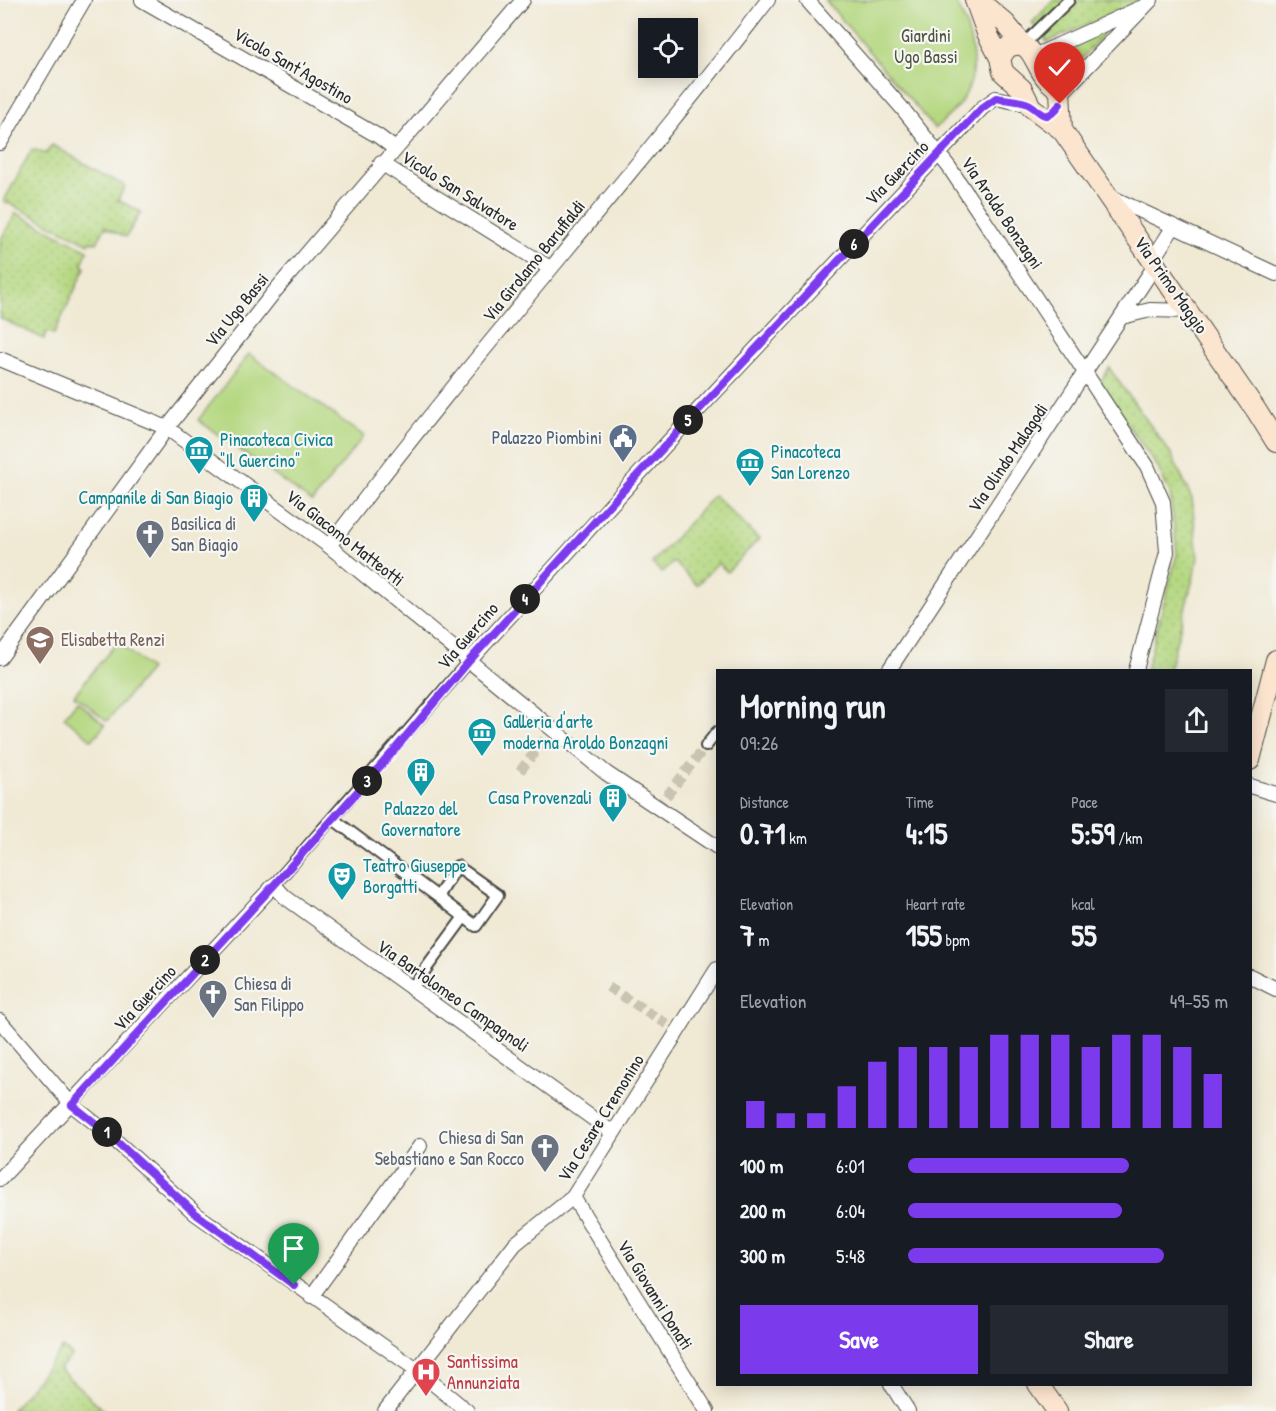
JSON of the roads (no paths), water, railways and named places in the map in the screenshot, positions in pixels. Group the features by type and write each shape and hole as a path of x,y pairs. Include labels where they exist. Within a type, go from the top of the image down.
{"main road":[{"path":"976,0 1005,23 1029,51 1061,99 1062,130"},
{"name":"Via Primo Maggio","path":"976,0 1001,65 1037,110 1062,130 1276,442"},
{"path":"1001,65 1007,48 1015,44 1029,51"},
{"path":"1037,110 1054,112 1061,99"},
{"path":"1252,752 1276,660"},
{"path":"1039,1386 1057,1411"}],"street":[{"path":"0,143 84,0"},
{"name":"Vicolo Sant'Agostino","path":"141,0 368,130 394,148"},
{"name":"Via Ugo Bassi","path":"0,658 167,428 275,291 381,163 523,0"},
{"name":"Via Girolamo Baruffaldi","path":"329,546 550,268 704,83 768,0"},
{"name":"Via Aroldo Bonzagni","path":"807,0 940,155 1147,466 1163,502 1167,552 1136,669"},
{"path":"1029,51 1069,0"},
{"path":"1029,51 1149,2"},
{"path":"1061,99 1149,2"},
{"path":"1001,65 996,98 1037,110"},
{"name":"Via Guercino","path":"0,1179 72,1105 274,885 470,660 670,440 982,108 996,98"},
{"name":"Vicolo San Salvatore","path":"381,163 550,268"},
{"path":"1109,196 1276,274"},
{"name":"Via Olindo Malagodi","path":"890,669 1122,317 1174,226"},
{"path":"1122,317 1150,310 1188,311"},
{"name":"Via Giacomo Matteotti","path":"0,359 167,428 329,546 470,660 550,732 606,773 716,846"},
{"path":"706,746 716,733"},
{"path":"1252,787 1276,794"},
{"path":"333,819 476,926 498,895 457,866 438,897"},
{"name":"Via Bartolomeo Campagnoli","path":"274,885 285,897 411,989 614,1133"},
{"path":"411,989 464,917"},
{"name":"Via Cesare Cremonino","path":"385,1411 514,1244 573,1197 716,971"},
{"path":"1252,977 1276,989"},
{"path":"0,1021 72,1105 105,1131 196,1214 417,1370 467,1411"},
{"path":"311,1297 420,1146"},
{"name":"Via Giovanni Donati","path":"573,1197 707,1411"},
{"path":"892,1386 908,1411"}],"tunnel":[{"path":"520,771 548,735"},
{"path":"657,808 706,746"},
{"path":"608,987 670,1026"}],"place":[{"name":"Palazzo Piombini","path":"623,464"},
{"name":"Pinacoteca Civica \"Il Guercino\"","path":"199,476"},
{"name":"Pinacoteca San Lorenzo","path":"750,488"},
{"name":"Campanile di San Biagio","path":"254,524"},
{"name":"Basilica di San Biagio","path":"150,560"},
{"name":"Elisabetta Renzi","path":"40,666"},
{"name":"Galleria d'arte moderna Aroldo Bonzagni","path":"482,758"},
{"name":"Palazzo del Governatore","path":"421,798"},
{"name":"Casa Provenzali","path":"613,824"},
{"name":"Teatro Giuseppe Borgatti","path":"342,902"},
{"name":"Chiesa di San Filippo","path":"213,1020"},
{"name":"Chiesa di San Sebastiano e San Rocco","path":"545,1174"},
{"name":"Santissima Annunziata","path":"426,1398"}],"park label":[{"name":"Giardini Ugo Bassi","path":"926,46"}]}
